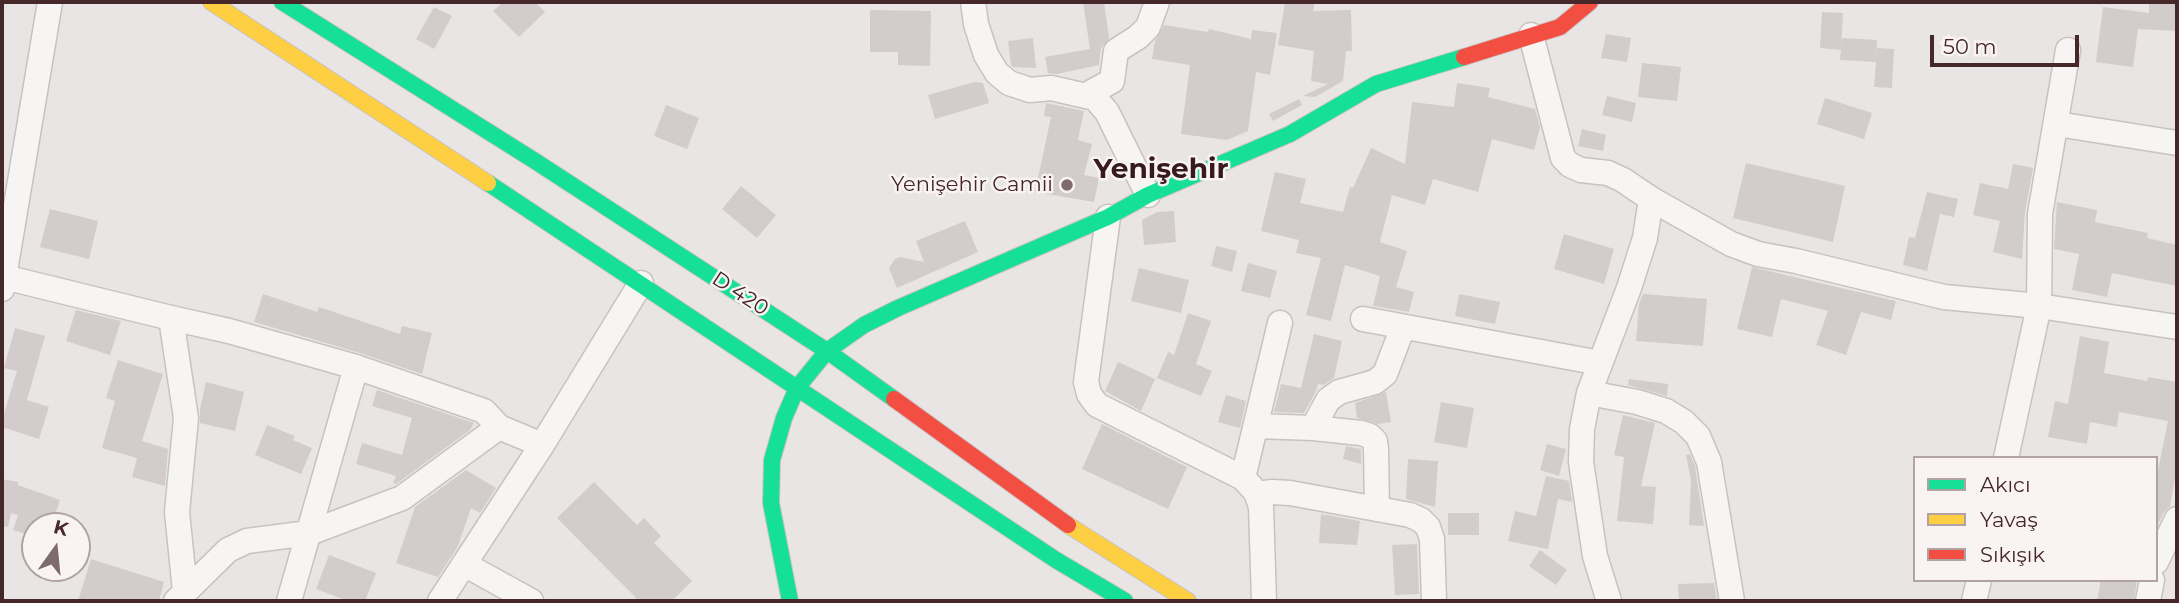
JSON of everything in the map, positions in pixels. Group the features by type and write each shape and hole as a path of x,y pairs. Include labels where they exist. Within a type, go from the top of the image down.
{"main road":[{"path":"211,2 641,283 1056,560 1125,601"},
{"name":"D 420","path":"282,2 536,161 827,351 1077,532 1188,601"},
{"path":"790,601 771,503 772,460 784,418 797,387 827,351 864,326 898,308 1290,134 1376,84 1560,27 1590,2"}],"street":[{"path":"50,2 4,270 356,367 484,411 499,427 542,444"},
{"path":"974,2 976,24 986,55 997,73 1009,83 1030,90 1051,89 1095,98 1107,112 1148,195"},
{"path":"1086,95 1112,81 1116,51 1148,27 1157,2"},
{"path":"1531,35 1563,158 1581,170 1608,173 1623,180 1731,244 1758,254 1944,297 2039,306 2177,327"},
{"path":"2006,456 2039,306 2040,214 2068,50"},
{"path":"2057,124 2177,143"},
{"path":"1609,601 1595,556 1581,462 1582,429 1589,393 1645,238 1651,199"},
{"path":"1108,217 1086,382 1089,394 1097,405 1250,486 1410,515 1421,520 1428,527 1432,539 1434,601"},
{"path":"440,601 542,444 641,283"},
{"path":"171,318 176,367 186,418 177,512 180,596"},
{"path":"1363,319 1600,363"},
{"path":"1264,601 1261,507 1250,486 1255,425 1280,323"},
{"path":"1313,428 1328,400 1339,391 1375,382 1385,374 1403,327"},
{"path":"289,601 356,367"},
{"path":"1589,393 1637,402 1666,411 1684,422 1698,436 1709,462 1732,601"},
{"path":"1255,425 1313,428 1370,436 1375,441 1377,509"},
{"path":"180,596 228,550 247,541 310,533 402,498 499,427"},
{"path":"2158,558 2177,519"},
{"path":"464,564 531,601"},
{"path":"1974,601 1979,582"},
{"path":"2148,601 2152,582"}],"building":[{"path":"503,2 535,2 545,12 519,37 493,11"},
{"path":"1083,2 1104,2 1109,38 1101,48 1099,65 1057,74 1048,73 1045,57 1090,49"},
{"path":"1285,2 1315,2 1313,11 1351,10 1352,51 1346,51 1343,81 1315,97 1303,96 1328,84 1311,81 1314,51 1278,45"},
{"path":"2149,2 2177,2 2177,31 2138,29 2133,67 2096,62 2103,7 2149,13"},
{"path":"434,7 452,16 434,49 416,39"},
{"path":"870,10 931,11 930,66 898,65 898,52 870,52"},
{"path":"1822,12 1843,13 1841,50 1820,48"},
{"path":"1164,25 1208,32 1209,29 1251,39 1252,30 1277,33 1270,75 1256,72 1248,131 1227,140 1181,134 1190,65 1152,59 1155,41"},
{"path":"1606,34 1631,38 1627,62 1601,58"},
{"path":"1033,38 1036,68 1013,67 1008,41"},
{"path":"1842,38 1877,40 1876,57 1877,48 1894,49 1892,88 1874,87 1876,62 1840,60"},
{"path":"1642,63 1681,67 1677,101 1638,97"},
{"path":"975,82 983,83 989,103 935,119 928,95"},
{"path":"1457,83 1490,88 1488,97 1535,109 1540,127 1534,150 1492,139 1478,192 1433,179 1425,205 1392,195 1380,242 1407,251 1396,287 1414,292 1409,312 1373,306 1380,276 1345,265 1331,321 1306,315 1321,258 1296,253 1299,240 1261,231 1275,172 1306,179 1300,203 1343,212 1350,187 1353,188 1371,148 1405,164 1412,102 1454,107"},
{"path":"1607,96 1636,103 1632,122 1602,115"},
{"path":"1825,98 1872,113 1864,139 1817,124"},
{"path":"1299,99 1302,105 1273,121 1269,114"},
{"path":"1046,103 1084,111 1078,140 1092,144 1084,175 1099,178 1094,202 1035,192 1051,117 1044,116"},
{"path":"666,105 699,118 687,149 654,136"},
{"path":"1582,129 1606,135 1603,151 1578,146"},
{"path":"1746,163 1845,186 1833,242 1733,218"},
{"path":"2013,164 2033,168 2025,212 2022,259 1993,252 2000,221 1973,215 1980,183 2008,189"},
{"path":"741,186 776,215 757,238 722,209"},
{"path":"1927,192 1958,199 1954,217 1940,214 1927,271 1903,265 1909,237 1915,238"},
{"path":"2057,202 2097,210 2095,222 2148,233 2147,238 2177,245 2177,286 2112,273 2107,297 2072,290 2079,254 2054,249"},
{"path":"50,209 98,221 89,259 40,247"},
{"path":"1174,211 1176,242 1144,245 1142,220 1157,212"},
{"path":"965,221 978,252 897,288 889,268 895,259 900,257 924,262 916,241"},
{"path":"1564,234 1614,249 1604,284 1554,269"},
{"path":"1216,246 1237,251 1232,272 1211,266"},
{"path":"1248,263 1277,271 1270,298 1241,291"},
{"path":"1752,267 1896,301 1891,320 1861,312 1846,355 1816,345 1828,311 1781,299 1772,337 1737,329"},
{"path":"1139,268 1189,280 1181,313 1131,301"},
{"path":"263,294 317,312 319,307 400,334 402,326 432,333 422,374 254,322"},
{"path":"1459,294 1500,302 1495,324 1455,316"},
{"path":"1643,294 1707,299 1703,346 1636,341 1639,304"},
{"path":"76,310 121,321 110,355 66,341"},
{"path":"1188,313 1211,321 1196,364 1212,371 1201,396 1157,378 1168,352 1174,355"},
{"path":"15,328 45,336 27,400 49,407 39,439 2,427 17,371 4,368"},
{"path":"1314,334 1342,341 1334,378 1324,385 1318,384 1304,413 1274,412 1281,384 1301,388"},
{"path":"2080,336 2109,342 2104,373 2147,381 2148,377 2177,382 2177,467 2170,506 2158,524 2158,470 2168,421 2119,412 2117,427 2090,422 2087,444 2048,437 2055,401 2068,404"},
{"path":"118,360 163,374 142,441 168,449 165,486 132,477 137,458 102,448 115,401 106,398"},
{"path":"1118,362 1155,379 1141,411 1105,391"},
{"path":"1629,379 1668,384 1667,396 1628,385"},
{"path":"206,382 244,392 235,431 200,423"},
{"path":"377,390 474,423 470,430 396,484 393,483 396,476 356,464 362,443 402,455 412,418 372,406"},
{"path":"1386,392 1391,422 1378,424 1357,418 1355,403"},
{"path":"1226,395 1246,401 1240,428 1218,422"},
{"path":"1441,402 1474,408 1467,448 1434,442"},
{"path":"1623,415 1655,423 1641,486 1656,487 1653,524 1617,521 1624,457 1614,455"},
{"path":"1102,424 1187,467 1168,509 1082,469"},
{"path":"267,425 295,436 293,440 312,448 301,474 255,455"},
{"path":"1547,444 1566,449 1559,476 1540,470"},
{"path":"1346,446 1361,449 1361,464 1343,459"},
{"path":"1690,454 1695,466 1704,526 1689,525 1691,480 1686,455"},
{"path":"1408,459 1438,461 1435,507 1406,499"},
{"path":"466,470 496,488 480,513 471,508 458,546 438,577 396,563 415,507"},
{"path":"1546,476 1569,481 1572,502 1558,499 1548,549 1508,541 1515,511 1536,516"},
{"path":"2,479 18,482 18,485 60,500 56,512 21,512 21,533 13,530 18,515 11,513 8,527 2,526"},
{"path":"594,482 637,525 644,518 661,536 654,543 692,581 672,601 639,601 557,518"},
{"path":"1448,513 1479,513 1479,535 1448,535"},
{"path":"1321,514 1360,521 1357,545 1319,543"},
{"path":"1417,544 1419,594 1395,595 1392,545"},
{"path":"1540,550 1567,570 1556,585 1529,566"},
{"path":"329,555 376,573 365,601 348,601 316,589"},
{"path":"91,559 164,582 159,601 78,601 84,582 91,582"},
{"path":"2101,582 2137,582 2134,601 2097,601"},
{"path":"1714,583 1717,601 1679,601 1678,584"}],"traffic: fast":[{"path":"282,2 535,161 827,351 894,399"},
{"path":"790,601 771,503 772,460 784,418 797,388 827,351 864,325 898,308 1290,134 1376,84 1464,57"},
{"path":"488,183 1056,560 1125,601"}],"traffic: slow":[{"path":"211,2 488,183"},
{"path":"1068,525 1188,601"}],"traffic: jam":[{"path":"1464,57 1560,27 1590,2"},
{"path":"894,399 1068,525"}],"place":[{"name":"Yenişehir Camii","path":"1067,185"}],"district":[{"name":"Yenişehir","path":"1161,170"}]}
